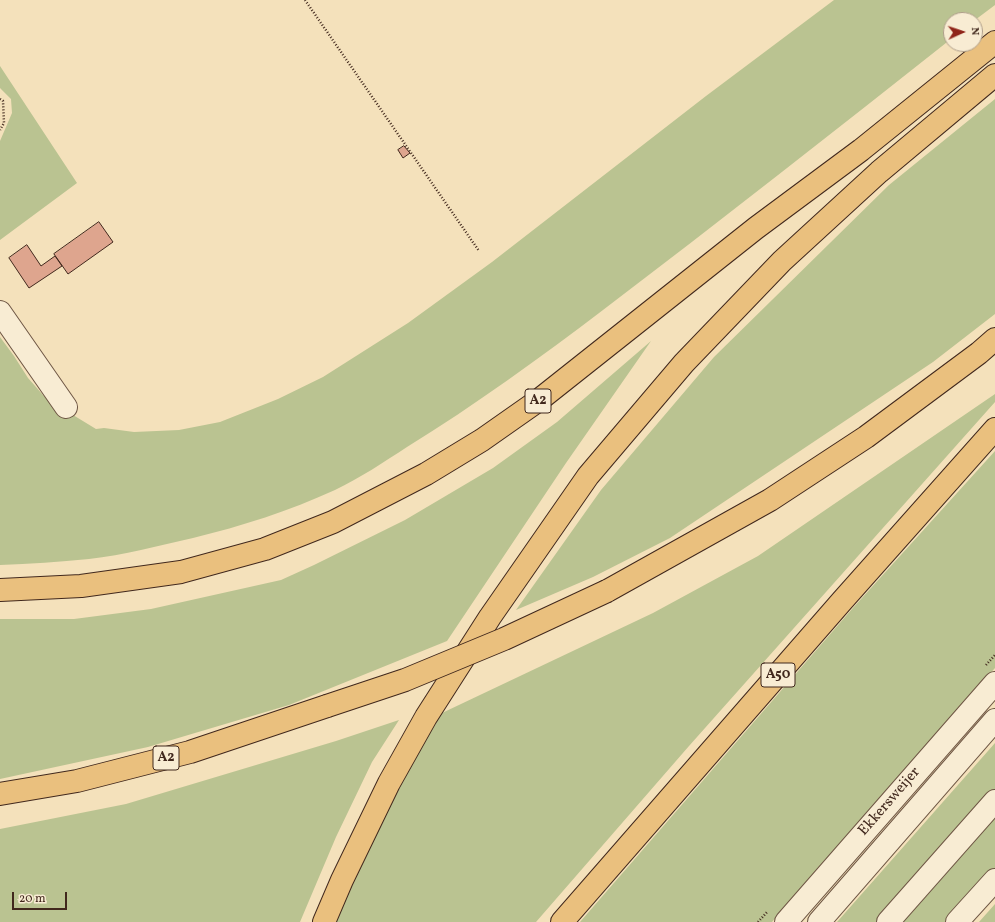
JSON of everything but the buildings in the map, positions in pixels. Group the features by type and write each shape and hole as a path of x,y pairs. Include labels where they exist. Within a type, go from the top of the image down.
{"highway":[{"name":"A2","path":"0,590 81,586 181,572 264,549 332,522 426,474 482,440 539,400 756,228 861,150 995,42"},
{"path":"324,922 342,880 389,783 426,716 490,617 588,476 684,363 782,261 879,172 995,75"},
{"name":"A2","path":"0,794 77,781 190,752 405,680 497,642 607,591 770,500 866,437 979,353 995,339"},
{"name":"A50","path":"562,922 837,606 995,429"}],"street":[{"path":"0,312 66,407"},
{"name":"Ekkersweijer","path":"786,922 995,683"},
{"path":"819,922 995,720"},
{"path":"888,922 995,801"},
{"path":"957,922 995,880"}],"path":[{"path":"305,0 479,251"},
{"path":"0,99 3,101 4,123 0,130"}],"green space":[{"path":"834,0 995,0 995,5 983,14 983,12 943,12 943,45 691,243 579,328 507,381 457,415 354,480 318,498 283,511 193,538 141,550 89,559 0,565 0,337 28,378 43,395 96,429 104,428 134,432 179,430 220,422 278,399 323,377 408,323 492,262 706,96"},
{"path":"0,66 77,183 0,240 0,141 12,113 11,99 0,88"},
{"path":"995,99 995,314 933,362 670,538 593,577 516,610 601,490 714,357 889,185"},
{"path":"651,341 566,463 447,641 289,705 148,747 0,779 0,619 74,619 151,609 281,580 405,520 493,468 557,422"},
{"path":"995,394 995,402 689,746 536,922 336,922 406,770 442,713 653,613 758,556"},
{"path":"995,451 995,668 772,922 580,922 852,609"},
{"path":"399,720 372,762 336,837 300,922 0,922 0,829 126,804 336,741"},
{"path":"995,743 995,878 956,922 837,922"},
{"path":"995,904 995,922 979,922"}]}
